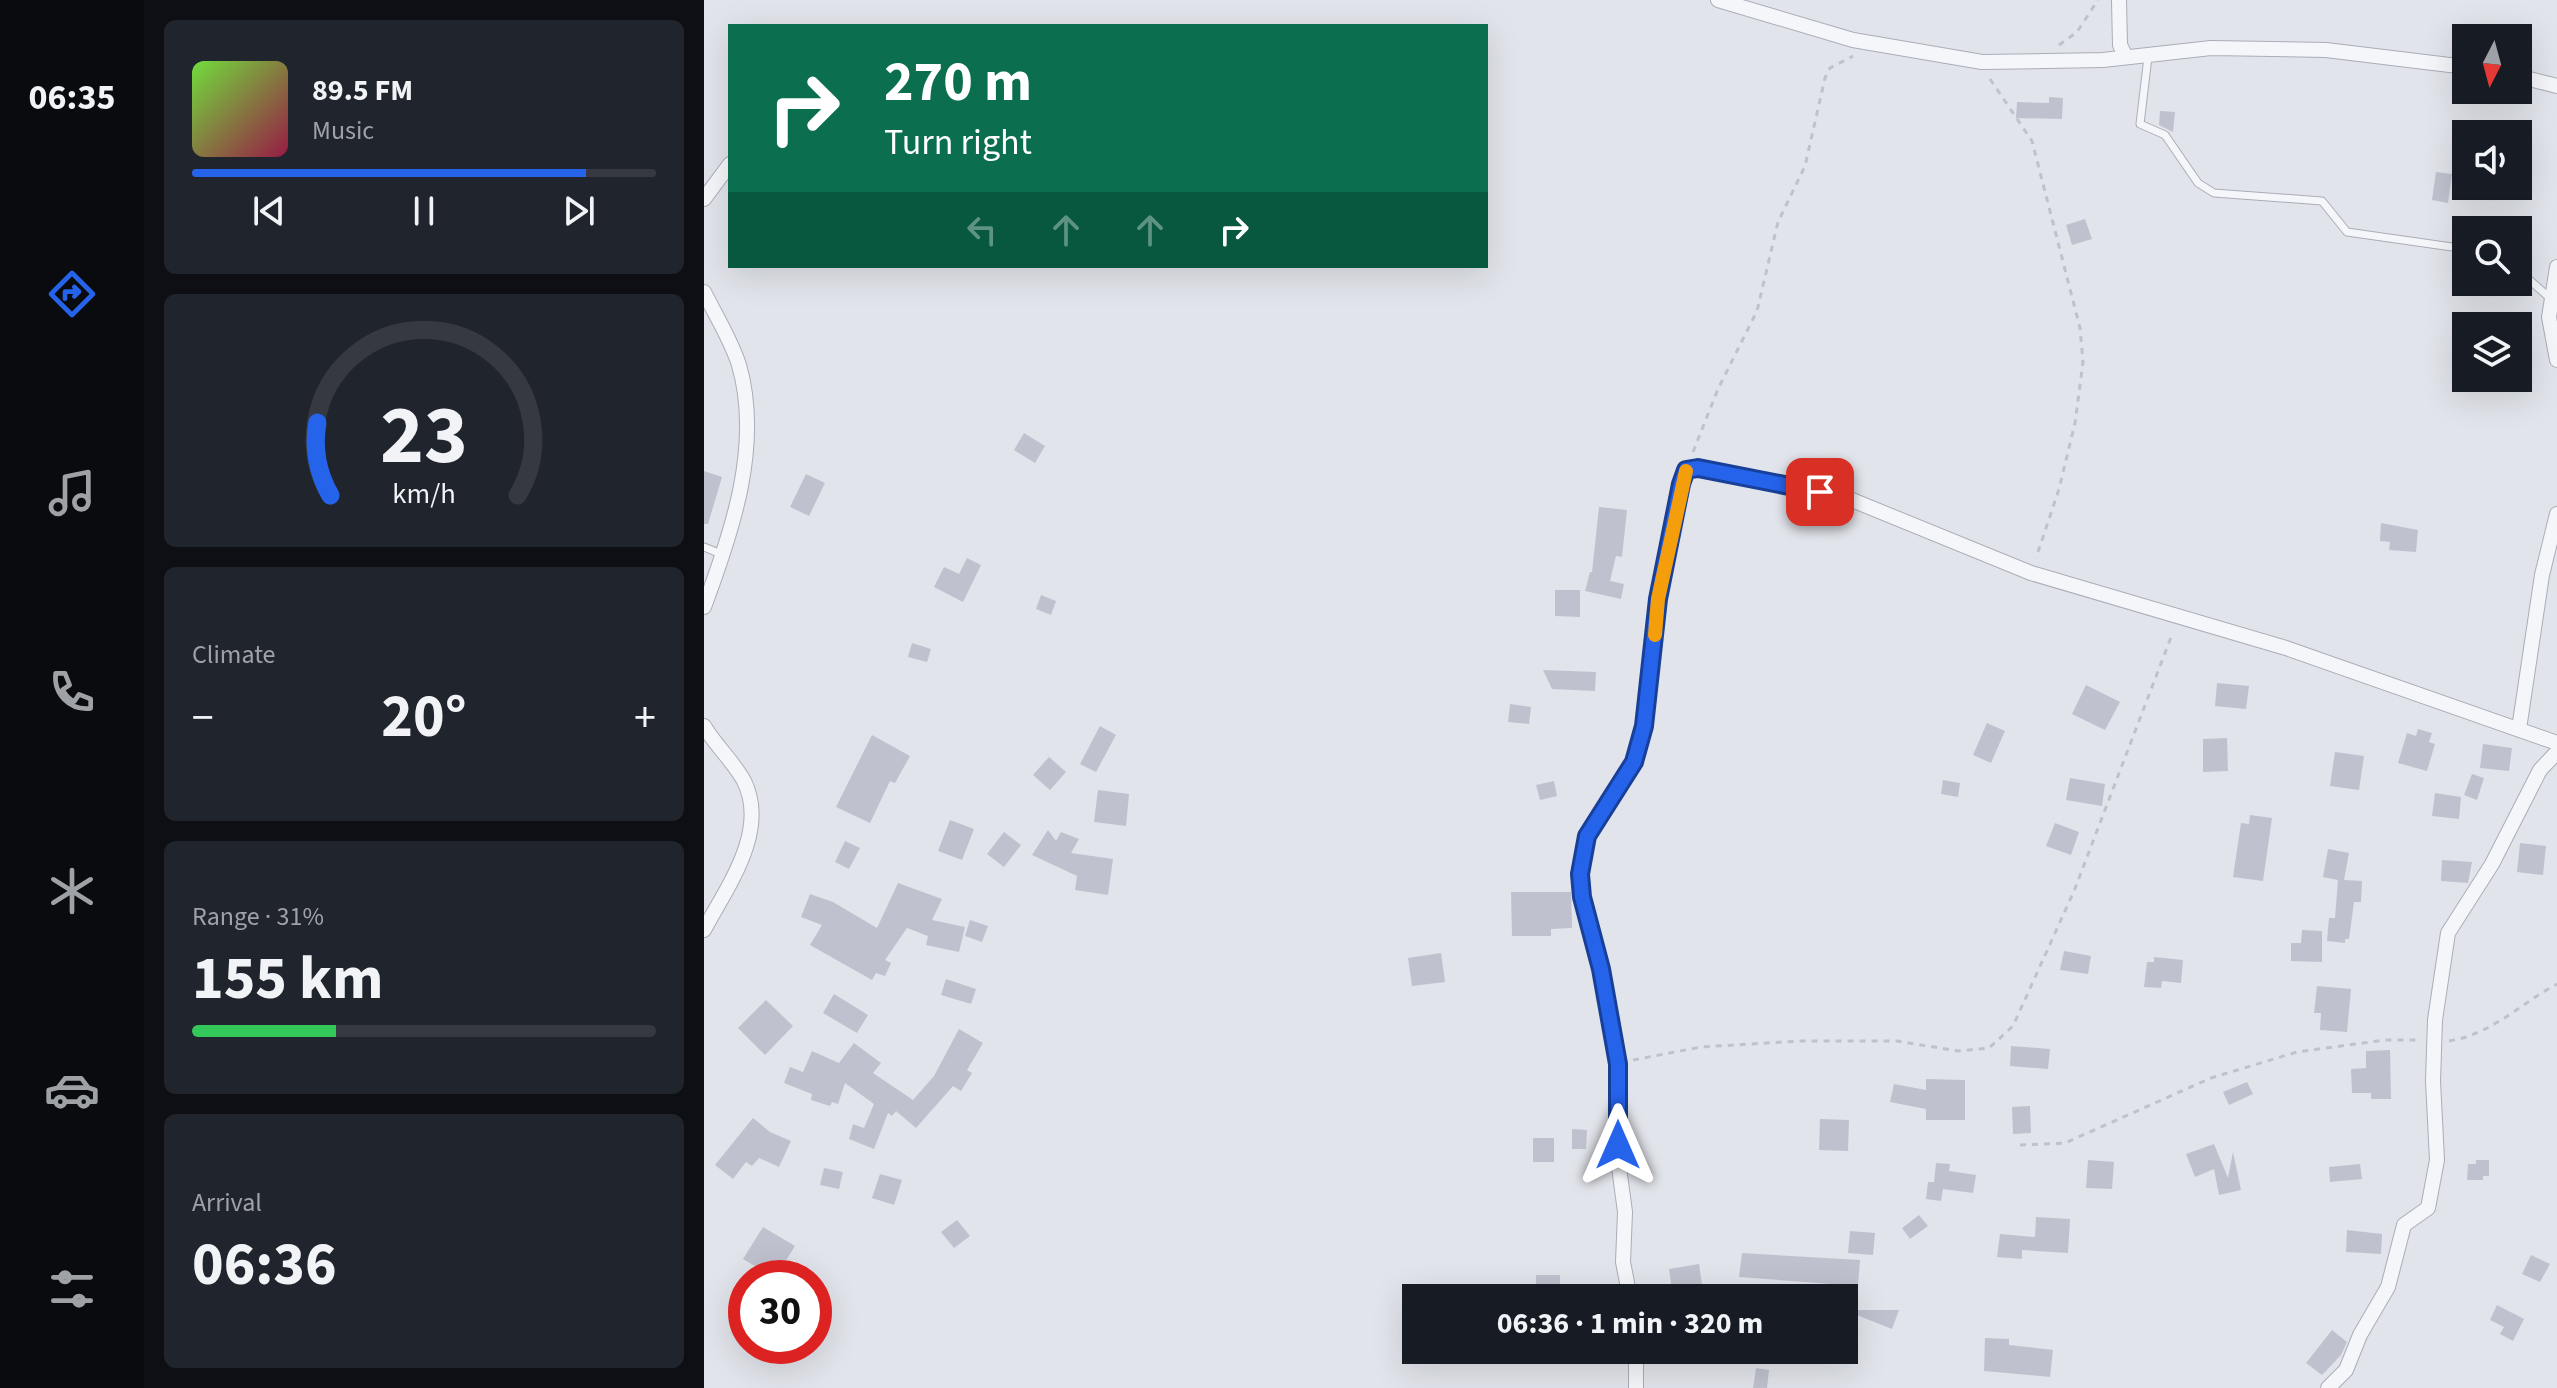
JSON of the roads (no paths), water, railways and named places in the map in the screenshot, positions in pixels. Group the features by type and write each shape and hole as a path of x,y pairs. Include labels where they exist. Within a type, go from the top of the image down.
{"street":[{"path":"1718,0 1791,24 1878,45 1982,62 2037,63 2148,57 2211,48 2326,50 2452,65"},
{"path":"2119,0 2120,45 2126,57"},
{"path":"2532,80 2557,86"},
{"path":"704,199 728,167"},
{"path":"2557,267 2549,317 2557,360"},
{"path":"704,292 738,363 745,393 743,477 704,607"},
{"path":"1627,1284 1623,1262 1625,1212 1619,1167 1618,1064 1601,969 1582,897 1582,853 1596,817 1634,762 1651,687 1658,599 1686,470 1698,468 1847,498 2031,573 2286,648 2557,743"},
{"path":"2519,729 2542,575 2557,514"},
{"path":"704,726 744,781 752,810 740,864 704,930"},
{"path":"2328,1388 2346,1370 2360,1335 2388,1287 2404,1225 2428,1208 2437,1160 2434,1040 2441,960 2448,933 2492,864 2540,770 2557,752"},
{"path":"1636,1364 1636,1388"}],"lane":[{"path":"2148,57 2140,124 2165,135 2198,183 2207,190 2238,196 2322,201 2347,232 2452,247"},
{"path":"2532,282 2550,298"},
{"path":"704,547 721,554"}]}
